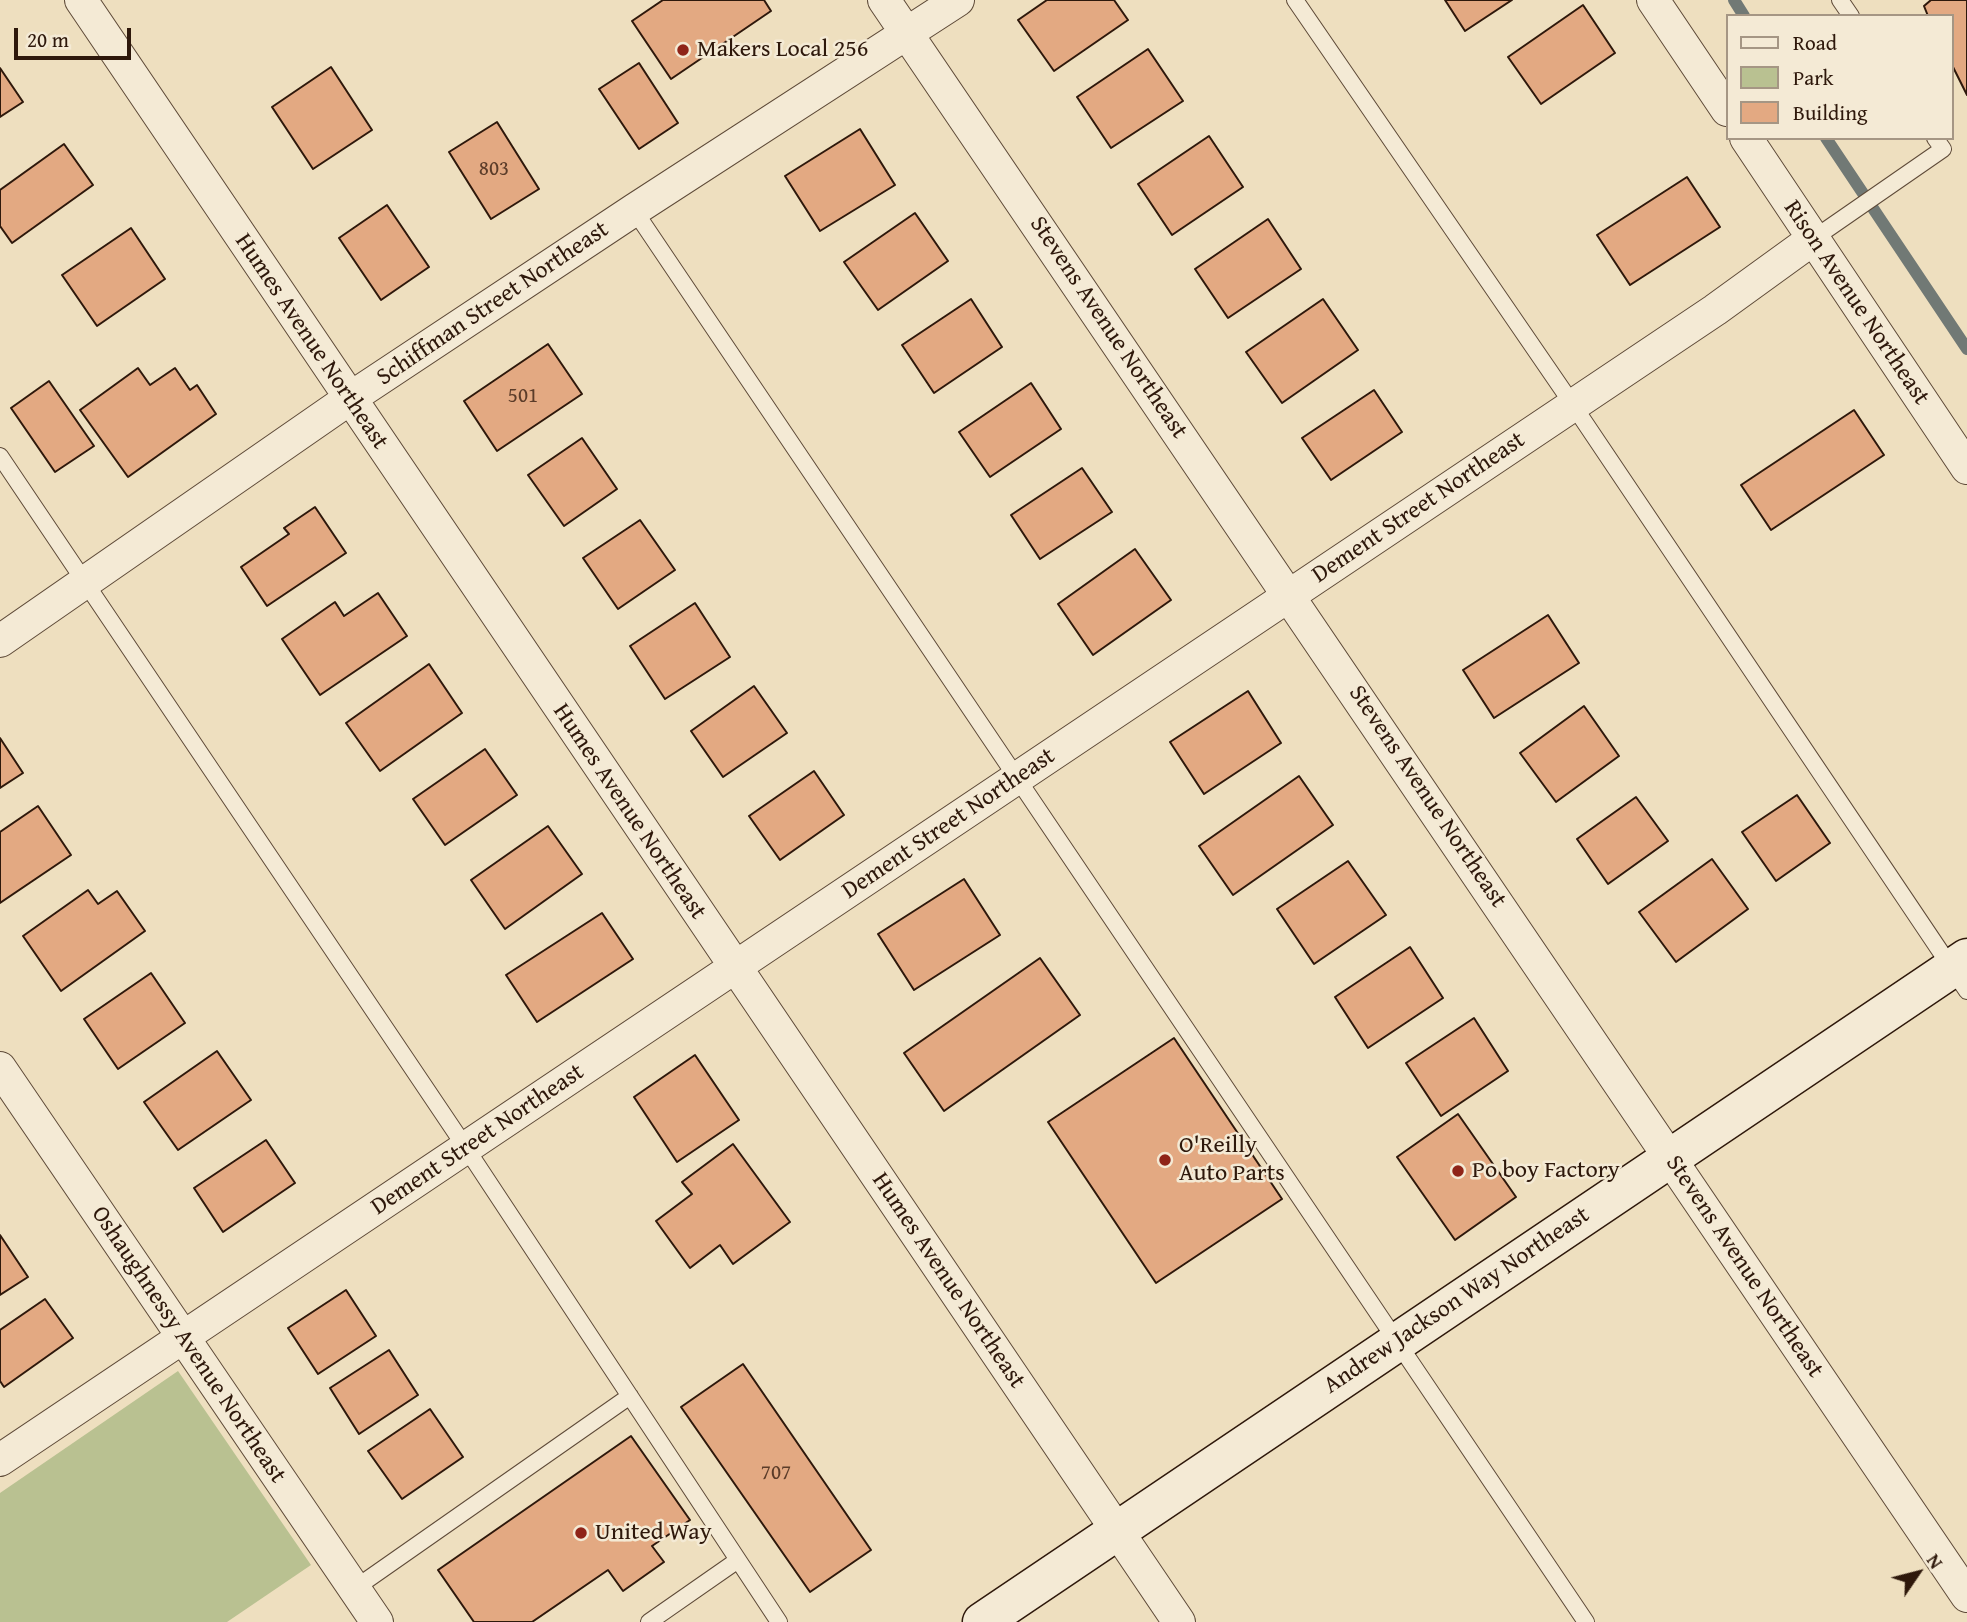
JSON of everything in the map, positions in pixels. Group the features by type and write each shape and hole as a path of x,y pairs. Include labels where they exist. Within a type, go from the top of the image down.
{"main road":[{"name":"Andrew Jackson Way Northeast","path":"982,1622 1670,1157 1962,972"}],"street":[{"name":"Humes Avenue Northeast","path":"81,0 1179,1622"},
{"name":"Stevens Avenue Northeast","path":"884,0 1967,1596"},
{"name":"Schiffman Street Northeast","path":"0,641 349,399 958,0"},
{"path":"1653,0 1726,109"},
{"name":"Rison Avenue Northeast","path":"1748,140 1825,231 1967,468"},
{"name":"Dement Street Northeast","path":"0,1460 1715,310 1825,231"},
{"name":"Oshaughnessy Avenue Northeast","path":"0,1068 377,1622"}],"lane":[{"path":"1295,0 1962,972"},
{"name":"Dement Street Northeast","path":"1825,231 1943,149 1936,140"},
{"path":"634,210 1586,1622"},
{"path":"0,456 466,1148 779,1622"},
{"path":"354,1589 630,1396"},
{"path":"649,1622 738,1560"}],"green space":[{"path":"178,1371 311,1565 227,1622 0,1622 0,1493"}],"building":[{"name":"Makers Local 256","path":"663,0 764,0 771,11 671,79 632,21"},
{"path":"1047,0 1114,0 1128,20 1054,71 1018,20"},
{"path":"1445,0 1512,0 1465,31"},
{"path":"1931,0 1967,0 1967,95 1953,67 1953,14 1927,14 1924,6"},
{"path":"1583,5 1615,53 1541,104 1508,57"},
{"path":"1148,49 1183,101 1111,148 1077,97"},
{"path":"639,63 678,123 639,149 599,89"},
{"path":"331,67 372,130 313,169 272,107"},
{"path":"0,68 23,102 0,117"},
{"path":"497,122 539,189 491,219 449,152"},
{"path":"860,129 895,185 820,231 785,176"},
{"path":"1209,136 1243,187 1172,235 1138,184"},
{"path":"64,144 93,185 12,243 0,226 0,190"},
{"path":"1687,177 1720,227 1630,285 1597,235"},
{"path":"387,205 429,267 381,300 339,238"},
{"path":"915,213 948,261 878,310 844,262"},
{"path":"1268,219 1301,269 1228,318 1195,269"},
{"path":"131,228 165,279 97,326 62,275"},
{"path":"971,299 1002,347 934,393 902,345"},
{"path":"1323,299 1358,350 1282,403 1246,352"},
{"path":"548,344 582,394 497,451 464,401"},
{"path":"138,368 150,385 175,368 190,390 197,385 216,414 128,477 80,410"},
{"path":"49,381 94,446 55,472 11,408"},
{"path":"1031,383 1061,429 990,477 959,432"},
{"path":"1374,390 1402,432 1331,480 1302,438"},
{"path":"1854,410 1884,455 1771,530 1741,485"},
{"path":"582,438 617,489 564,526 528,475"},
{"path":"1082,468 1112,512 1040,559 1011,515"},
{"path":"315,507 346,553 267,606 241,567 289,534 284,528"},
{"path":"640,520 675,570 618,609 583,558"},
{"path":"1135,549 1171,600 1093,655 1058,604"},
{"path":"378,593 407,636 320,695 282,639 335,602 344,616"},
{"path":"695,603 730,657 665,699 630,646"},
{"path":"1548,615 1579,663 1494,718 1463,670"},
{"path":"429,664 462,713 380,771 346,723"},
{"path":"754,686 787,733 723,777 691,731"},
{"path":"1248,691 1281,743 1204,794 1170,742"},
{"path":"1584,706 1619,756 1556,802 1520,753"},
{"path":"0,738 23,773 0,788"},
{"path":"485,749 517,795 445,845 413,799"},
{"path":"814,771 844,815 780,860 749,816"},
{"path":"1299,776 1333,825 1233,895 1199,846"},
{"path":"1797,795 1830,843 1776,881 1742,832"},
{"path":"1636,797 1668,841 1608,884 1577,839"},
{"path":"38,806 71,855 0,903 0,832"},
{"path":"548,826 582,874 505,929 471,880"},
{"path":"1712,859 1748,909 1676,962 1639,912"},
{"path":"1348,861 1386,915 1314,964 1277,909"},
{"path":"964,879 1000,935 914,990 878,934"},
{"path":"88,890 98,904 117,891 145,931 61,991 23,936"},
{"path":"602,913 633,959 537,1022 506,975"},
{"path":"1410,947 1443,998 1368,1048 1335,997"},
{"path":"1040,958 1080,1015 944,1111 904,1053"},
{"path":"151,973 185,1023 118,1069 84,1019"},
{"path":"1474,1018 1508,1071 1441,1116 1406,1063"},
{"name":"O'Reilly Auto Parts","path":"1174,1038 1282,1199 1156,1283 1048,1122"},
{"path":"217,1051 251,1100 178,1150 144,1102"},
{"path":"695,1055 739,1120 677,1162 634,1097"},
{"path":"1458,1114 1516,1197 1455,1240 1397,1157"},
{"path":"266,1140 295,1183 223,1232 194,1188"},
{"path":"733,1144 790,1222 733,1264 720,1245 690,1268 656,1221 692,1194 682,1182"},
{"path":"0,1235 28,1277 0,1295"},
{"path":"346,1290 376,1336 318,1374 288,1328"},
{"path":"45,1299 73,1338 4,1387 0,1381 0,1330"},
{"path":"389,1350 418,1395 359,1434 330,1388"},
{"path":"743,1364 871,1550 810,1592 681,1407"},
{"path":"430,1409 463,1457 402,1499 368,1451"},
{"name":"United Way","path":"631,1436 690,1520 652,1546 664,1562 623,1591 608,1570 532,1622 474,1622 438,1570"}],"waterway":[{"path":"1734,0 1743,14"},
{"path":"1827,140 1967,349"}],"place":[{"name":"Makers Local 256","path":"683,50"},
{"name":"O'Reilly Auto Parts","path":"1165,1160"},
{"name":"Po boy Factory","path":"1458,1171"},
{"name":"United Way","path":"581,1533"}]}
